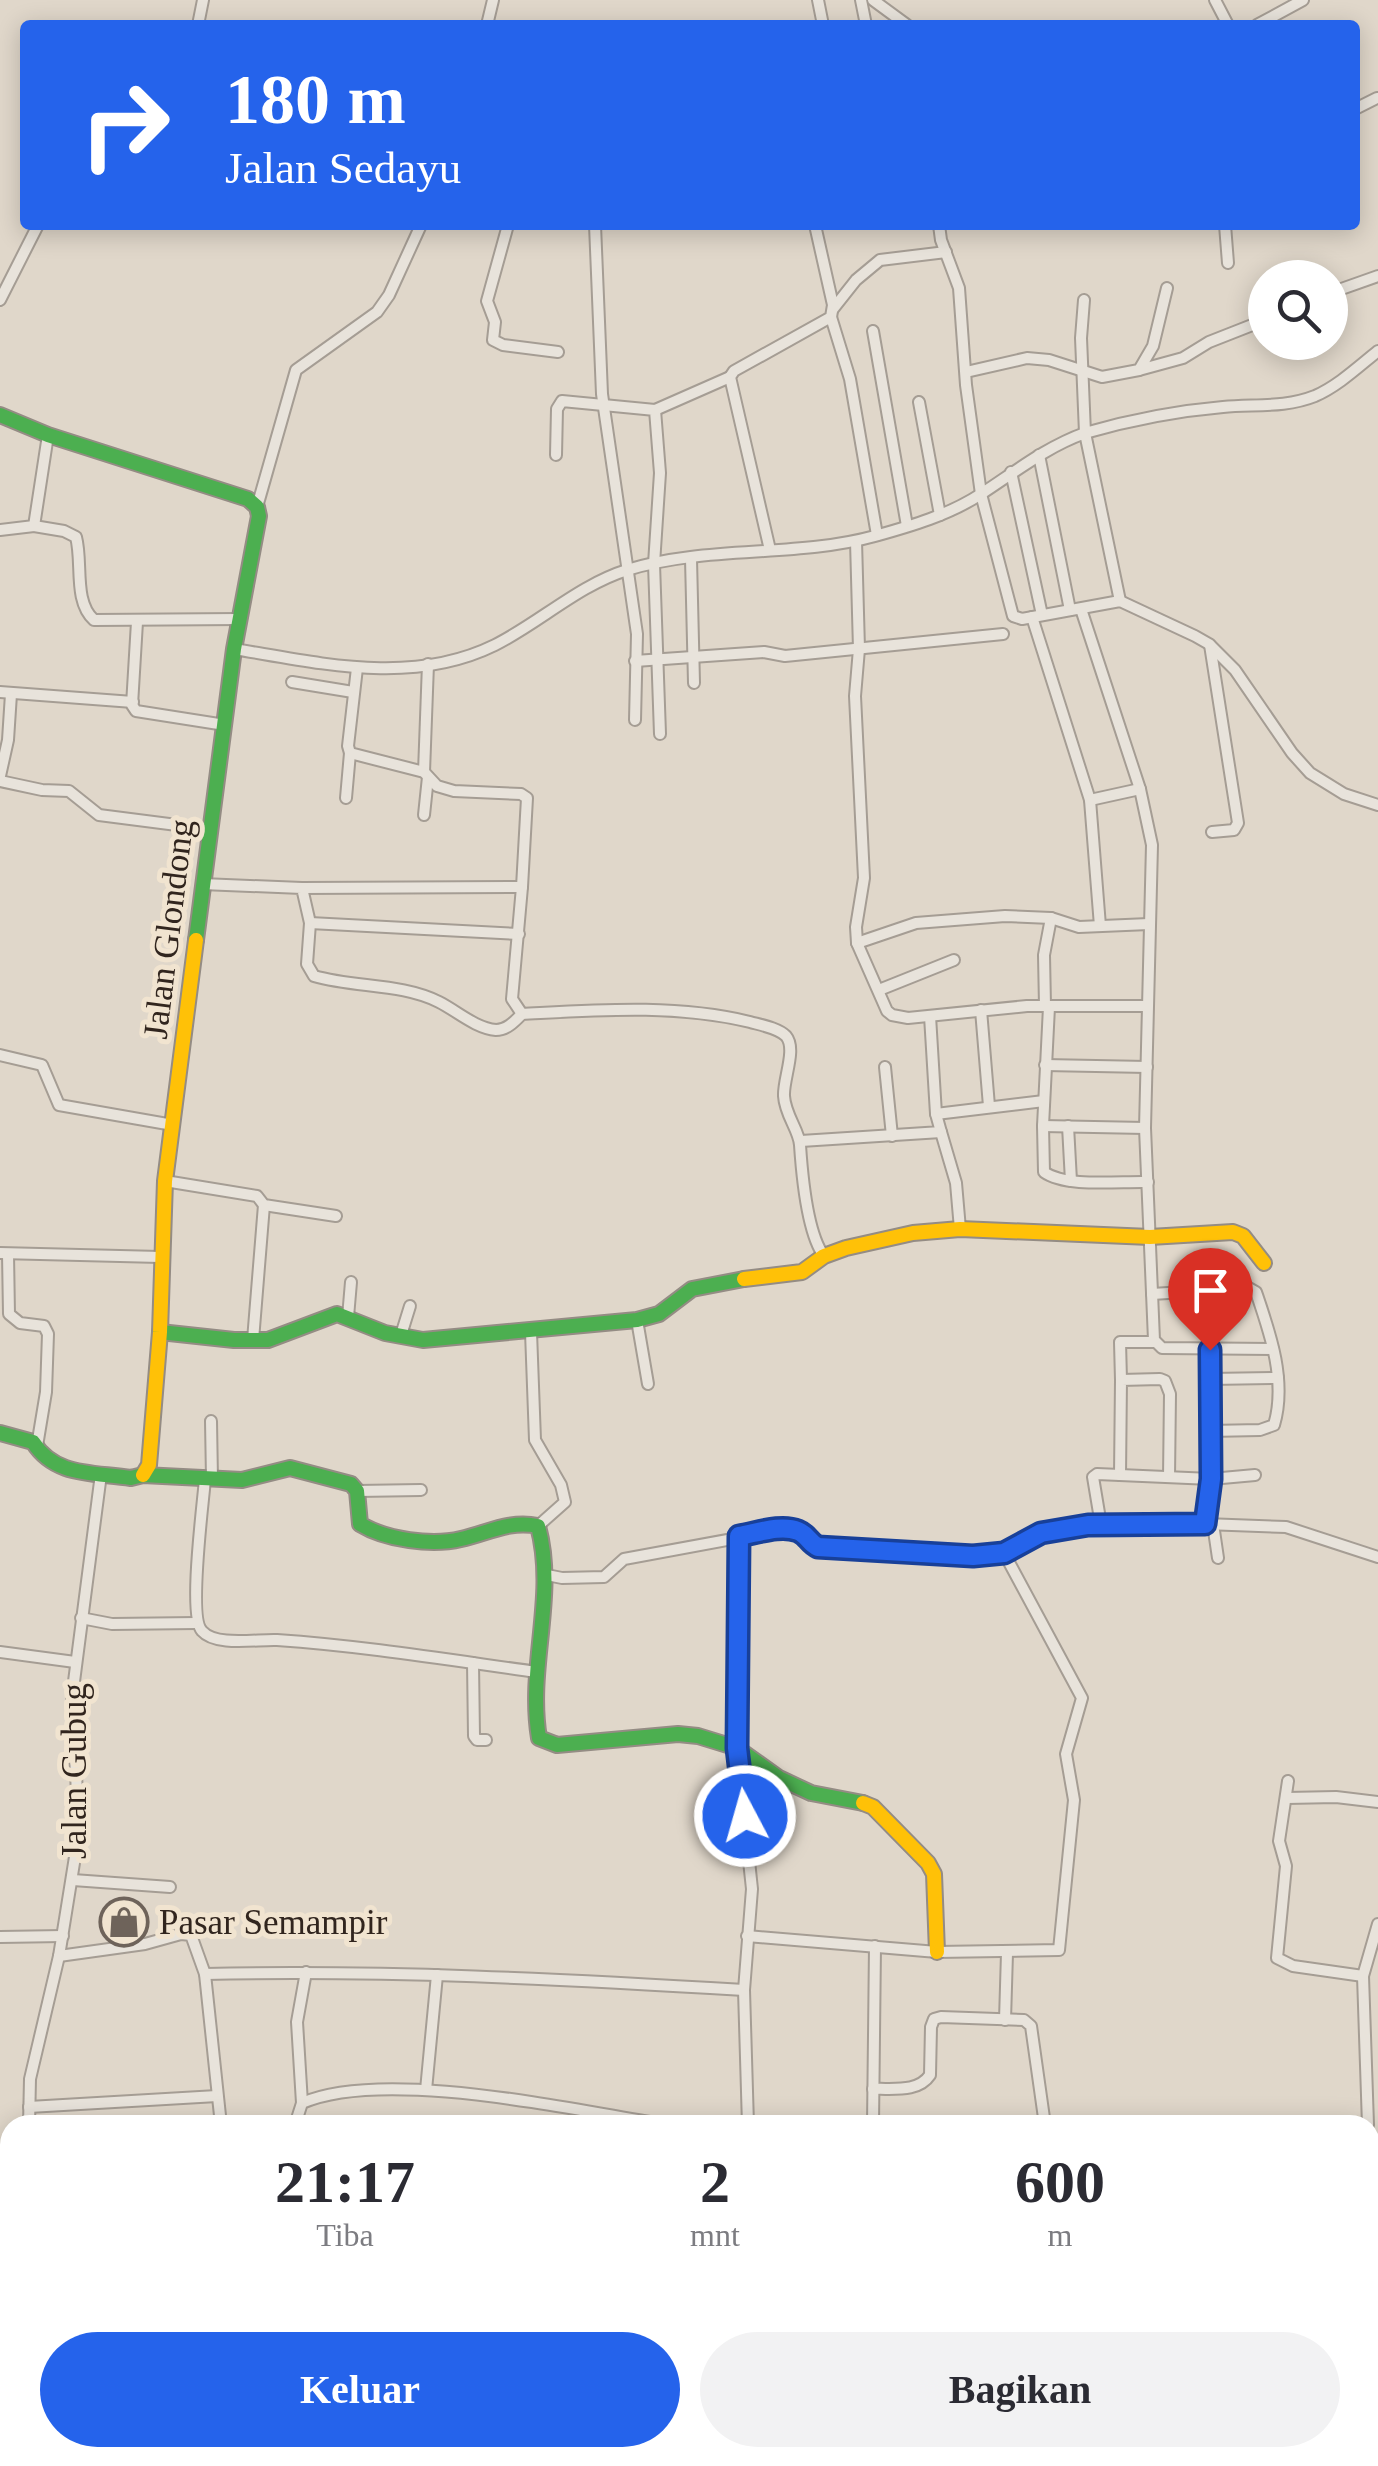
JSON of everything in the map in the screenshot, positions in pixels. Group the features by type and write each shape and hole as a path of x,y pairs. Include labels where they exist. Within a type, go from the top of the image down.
{"street":[{"path":"873,0 899,20"},
{"path":"1266,20 1303,0"},
{"path":"0,300 35,230"},
{"path":"0,415 48,435 248,499 257,507 296,370 377,312 419,230"},
{"path":"507,230 487,301 495,322 493,340 503,345 558,352"},
{"path":"596,230 603,404 637,634 634,720"},
{"path":"816,230 850,378 877,535"},
{"path":"940,230 959,288 981,494 1011,613 1018,619 1120,602 1210,644 1235,670 1310,773 1344,794 1378,805"},
{"path":"1225,230 1228,263"},
{"path":"556,456 559,403 655,410 730,378 734,371 832,313 870,265 880,260 946,252"},
{"path":"1348,287 1378,276"},
{"path":"1139,370 1153,346 1167,288"},
{"path":"1084,300 1085,433 1120,602"},
{"path":"966,372 1039,358 1102,378 1184,358 1209,342 1248,327"},
{"path":"873,331 907,526"},
{"path":"234,648 392,670 464,658 496,645 626,570 856,541 877,535 940,515 981,494 1039,455 1085,433 1125,421 1305,400 1332,387 1378,351"},
{"path":"730,378 770,550"},
{"path":"919,402 940,515"},
{"path":"655,410 660,473 654,564 660,734"},
{"path":"34,526 48,435"},
{"path":"1039,455 1076,610 1140,789 1152,845 1145,1128 1155,1342"},
{"path":"1011,472 1037,616 1090,800 1100,926"},
{"name":"Jalan Glondong","path":"143,1475 148,1465 160,1332 164,1181 182,1061 208,828 219,778 234,648 259,516 257,507"},
{"path":"0,530 34,526 71,533 76,538 82,598 88,614 102,622 240,619"},
{"path":"856,541 855,696 864,878 857,942 892,1015 930,1016 1047,1006 1147,1006"},
{"path":"691,559 694,683"},
{"path":"137,622 133,702 136,711 225,725"},
{"path":"635,661 764,652 785,656 1004,634"},
{"path":"1210,644 1238,823 1234,830 1212,832"},
{"path":"310,685 314,662"},
{"path":"424,815 428,664"},
{"path":"346,798 356,668"},
{"path":"292,682 353,692"},
{"path":"133,702 6,693 0,779 42,790 68,791 99,814 208,828"},
{"path":"350,753 426,774 438,786 454,791 520,794 527,798 512,999 522,1014"},
{"path":"1090,800 1140,789"},
{"path":"202,884 302,888 522,887"},
{"path":"302,888 310,923 307,964 314,976 421,994 465,1019 496,1030 506,1028 522,1014 629,1010 700,1011 782,1033 789,1039 790,1048 786,1112 801,1141 816,1245 824,1256"},
{"path":"857,942 916,924 1004,916 1051,918 1079,927 1149,924"},
{"path":"1051,918 1044,955 1044,1172 1052,1178 1071,1181 1148,1182"},
{"path":"310,923 519,934"},
{"path":"879,990 954,960"},
{"path":"981,1010 989,1106"},
{"path":"930,1016 936,1114 956,1183 960,1230"},
{"path":"0,1055 42,1065 59,1105 172,1125"},
{"path":"1045,1065 1147,1066"},
{"path":"885,1068 892,1136"},
{"path":"936,1114 1044,1101"},
{"path":"1043,1126 1145,1128"},
{"path":"1068,1126 1071,1181"},
{"path":"801,1141 940,1132"},
{"path":"164,1181 257,1196 264,1205 253,1340"},
{"path":"264,1205 336,1216"},
{"path":"160,1332 253,1340 283,1336 337,1314 423,1340 637,1320 659,1314 692,1289 802,1272 824,1256 899,1236 960,1230 1150,1237 1238,1233 1264,1262"},
{"path":"37,1446 46,1392 48,1334 44,1326 20,1323 9,1314 4,1253 160,1257"},
{"path":"348,1318 351,1282"},
{"path":"1152,1294 1253,1289 1273,1349 1278,1378 1276,1416 1270,1428 1209,1431"},
{"path":"400,1336 410,1306"},
{"path":"637,1320 648,1384"},
{"path":"0,1433 22,1437 37,1446 43,1458 54,1466 132,1478 143,1475 247,1480 295,1468 352,1484 357,1491 360,1524 376,1533 452,1541 505,1523 538,1526 565,1502 560,1485 534,1440 531,1332"},
{"path":"1120,1475 1120,1342 1155,1342 1162,1348 1273,1349"},
{"path":"1210,1350 1209,1524 1218,1558"},
{"path":"1210,1379 1278,1378"},
{"path":"1121,1380 1160,1379 1168,1386 1168,1477"},
{"path":"212,1421 195,1596 200,1630 217,1639 278,1640 395,1651 537,1672"},
{"name":"Jalan Gubug","path":"30,2115 30,2079 63,1936 79,1832 72,1697 101,1474"},
{"path":"1101,1525 1093,1477 1211,1479 1255,1475"},
{"path":"357,1491 420,1490"},
{"path":"547,1575 604,1577 624,1559 787,1528 804,1534 810,1544 818,1547 973,1556 1004,1553 1041,1533 1101,1525 1286,1527 1378,1557"},
{"path":"538,1526 547,1575 537,1672 536,1729 543,1742 557,1745 678,1734 698,1736 737,1748 779,1778 811,1793 872,1807 928,1863 936,1882 937,1952"},
{"path":"739,1536 737,1748 752,1889 744,1990 748,2115"},
{"path":"747,1936 937,1952 1056,1952 1061,1947 1074,1800 1066,1754 1082,1698 1004,1553"},
{"path":"81,1618 112,1624 196,1622"},
{"path":"0,1652 75,1662"},
{"path":"474,1663 475,1738 486,1740"},
{"path":"1288,1781 1279,1841 1286,1866 1277,1958 1293,1966 1363,1976"},
{"path":"1287,1798 1336,1797 1378,1802"},
{"path":"73,1880 170,1887"},
{"path":"1368,2115 1363,1976 1378,1924"},
{"path":"59,1956 186,1934 194,1940 205,1974 219,2115"},
{"path":"0,1937 63,1936"},
{"path":"873,2115 874,1946"},
{"path":"1005,2020 1006,1952"},
{"path":"298,2115 302,2103 297,2022 306,1972"},
{"path":"205,1974 438,1975 744,1990"},
{"path":"426,2090 438,1975"},
{"path":"873,2089 909,2088 927,2082 934,2019 1024,2020 1031,2026 1044,2115"},
{"path":"302,2103 343,2094 426,2090 599,2115"},
{"path":"30,2107 217,2096"}],"traffic: fast":[{"path":"0,415 48,435 248,499 257,507 259,516 234,649 196,940"},
{"path":"160,1332 268,1340 337,1314 385,1333 423,1340 637,1320 659,1314 692,1289 744,1279"},
{"path":"0,1433 33,1442 52,1462 89,1473 131,1478 143,1475 242,1480 290,1468 351,1484 357,1491 360,1524 409,1540 449,1541 508,1526 538,1526 544,1579 536,1684 539,1738 557,1745 678,1734 698,1736 737,1748 779,1778 811,1793 863,1803"}],"traffic: slow":[{"path":"143,1475 149,1465 160,1332 165,1181 196,940"},
{"path":"744,1279 802,1272 824,1256 846,1248 913,1233 960,1229 1150,1237 1233,1232 1243,1236 1264,1263"},
{"path":"863,1803 873,1807 934,1874 937,1952"}],"place":[{"name":"Pasar Semampir","path":"124,1922"}],"route":[{"path":"745,1816 737,1748 739,1536 787,1528 804,1534 810,1544 818,1547 973,1556 1004,1553 1041,1533 1088,1525 1205,1524 1211,1479 1210,1350"}]}
